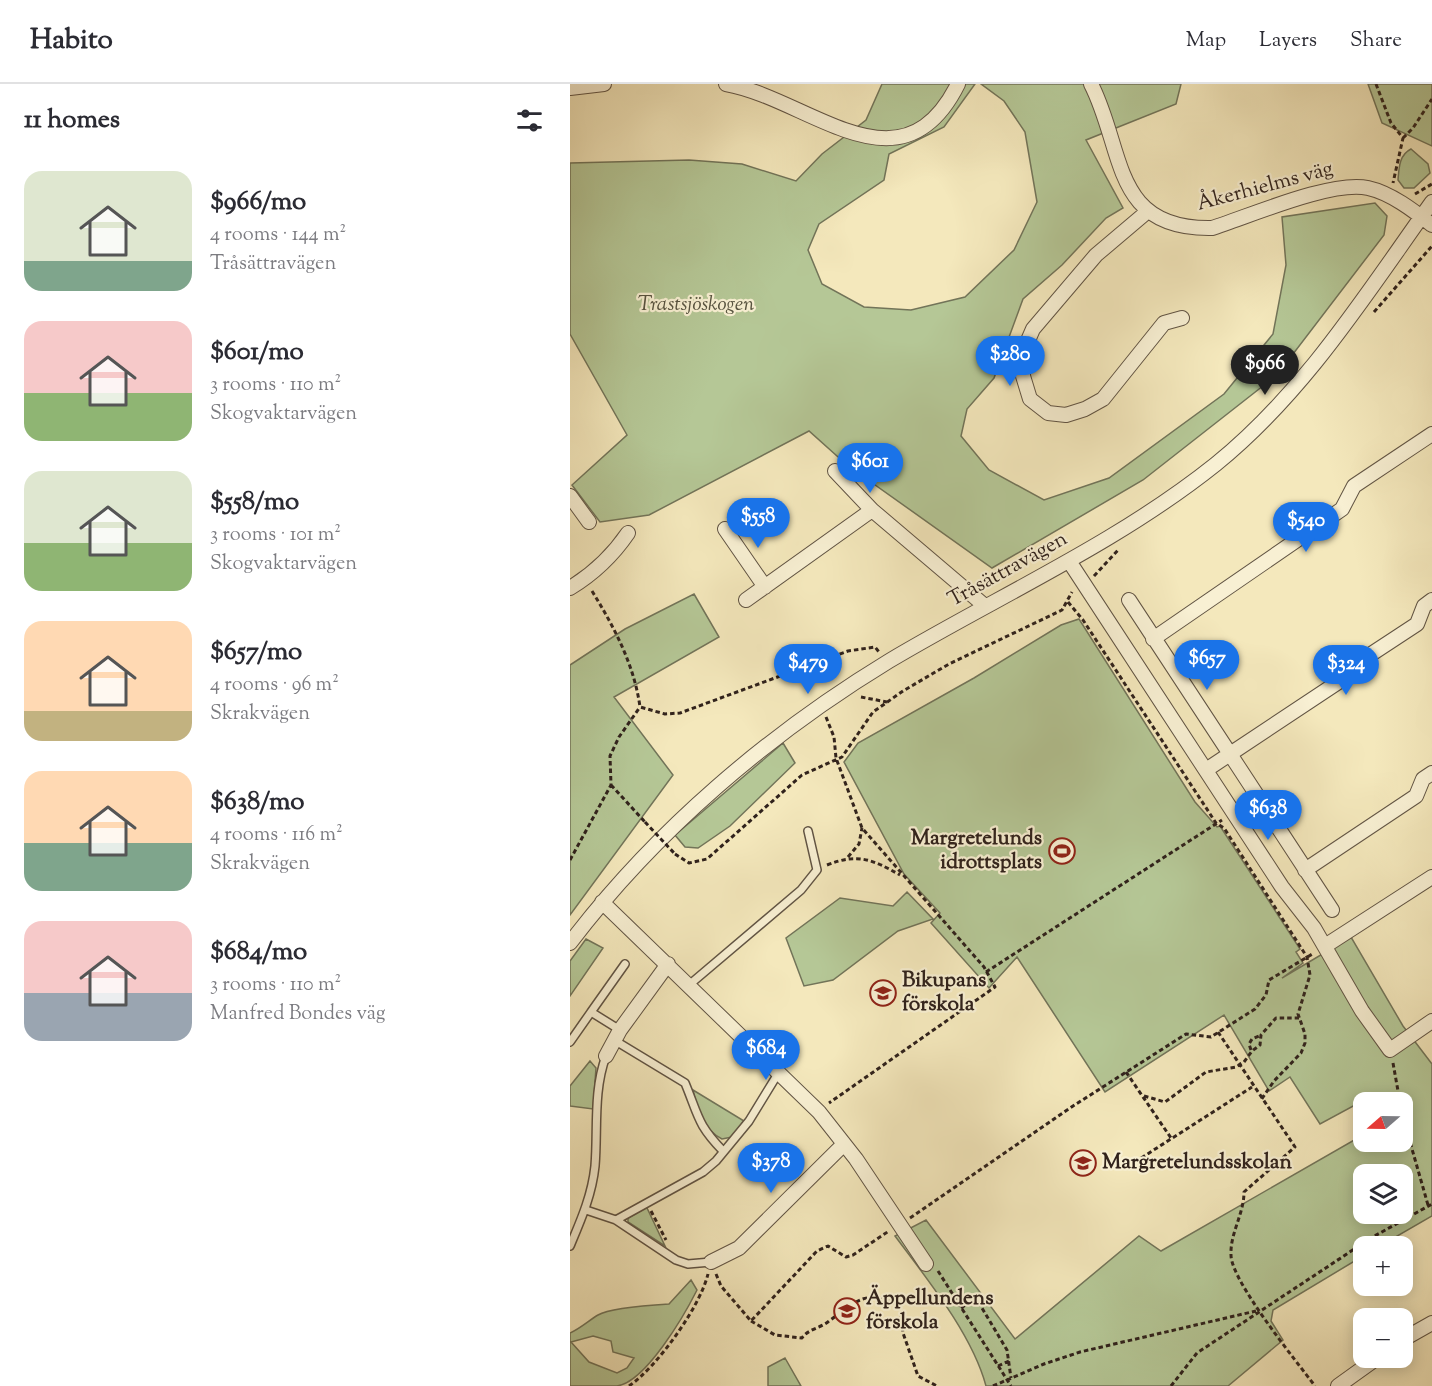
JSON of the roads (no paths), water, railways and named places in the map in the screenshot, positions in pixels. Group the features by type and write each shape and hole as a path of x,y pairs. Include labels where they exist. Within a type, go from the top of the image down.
{"street":[{"path":"570,88 604,84"},
{"path":"726,84 765,94 839,128 871,137 890,139 915,134 931,124 944,110 958,84"},
{"name":"Åkerhielms väg","path":"1090,84 1122,176 1132,194 1148,211 1178,225 1212,228 1326,190 1348,186 1370,188 1404,204 1427,221"},
{"name":"Tråsättravägen","path":"570,943 602,902 699,804 759,752 819,707 888,662 1069,561 1178,493 1216,463 1260,424 1301,381 1427,221 1432,202"},
{"path":"1148,211 1096,255 1033,329 1023,352 1023,376 1030,399 1048,412 1066,415 1085,409 1103,399 1164,323 1182,318"},
{"path":"1153,639 1342,509 1354,486 1432,434"},
{"path":"835,471 872,510 985,606"},
{"path":"570,496 589,522"},
{"path":"746,600 872,510"},
{"path":"725,529 765,587"},
{"path":"570,588 585,579 619,547 628,533"},
{"path":"1069,561 1282,888 1314,928 1362,1011 1390,1050 1432,1022"},
{"path":"1129,600 1332,910"},
{"path":"1206,770 1320,696 1346,677 1350,668 1418,624 1424,606 1432,600"},
{"path":"1305,870 1416,796 1423,779 1432,773"},
{"path":"1325,946 1432,877"},
{"path":"602,902 819,1112 930,1264"},
{"path":"606,1056 617,1035 668,964"},
{"path":"711,1262 740,1248 844,1144"},
{"path":"1413,1334 1432,1323"},
{"path":"1338,1386 1363,1368"}],"lane":[{"path":"690,985 801,890 817,870 808,831"},
{"path":"570,1042 625,964"},
{"path":"591,1012 617,1035 685,1083 696,1118 705,1132 723,1151"},
{"path":"570,1245 586,1209 595,1168 600,1074 606,1056"},
{"path":"616,1220 703,1172 749,1121 779,1072"},
{"path":"586,1209 616,1220 676,1260 688,1264 711,1262"}],"place":[{"name":"Margretelunds idrottsplats","path":"1062,851"},
{"name":"Bikupans förskola","path":"883,993"},
{"name":"Margretelundsskolan","path":"1083,1163"},
{"name":"Äppellundens förskola","path":"847,1311"}],"park label":[{"name":"Trastsjöskogen","path":"696,305"}]}
